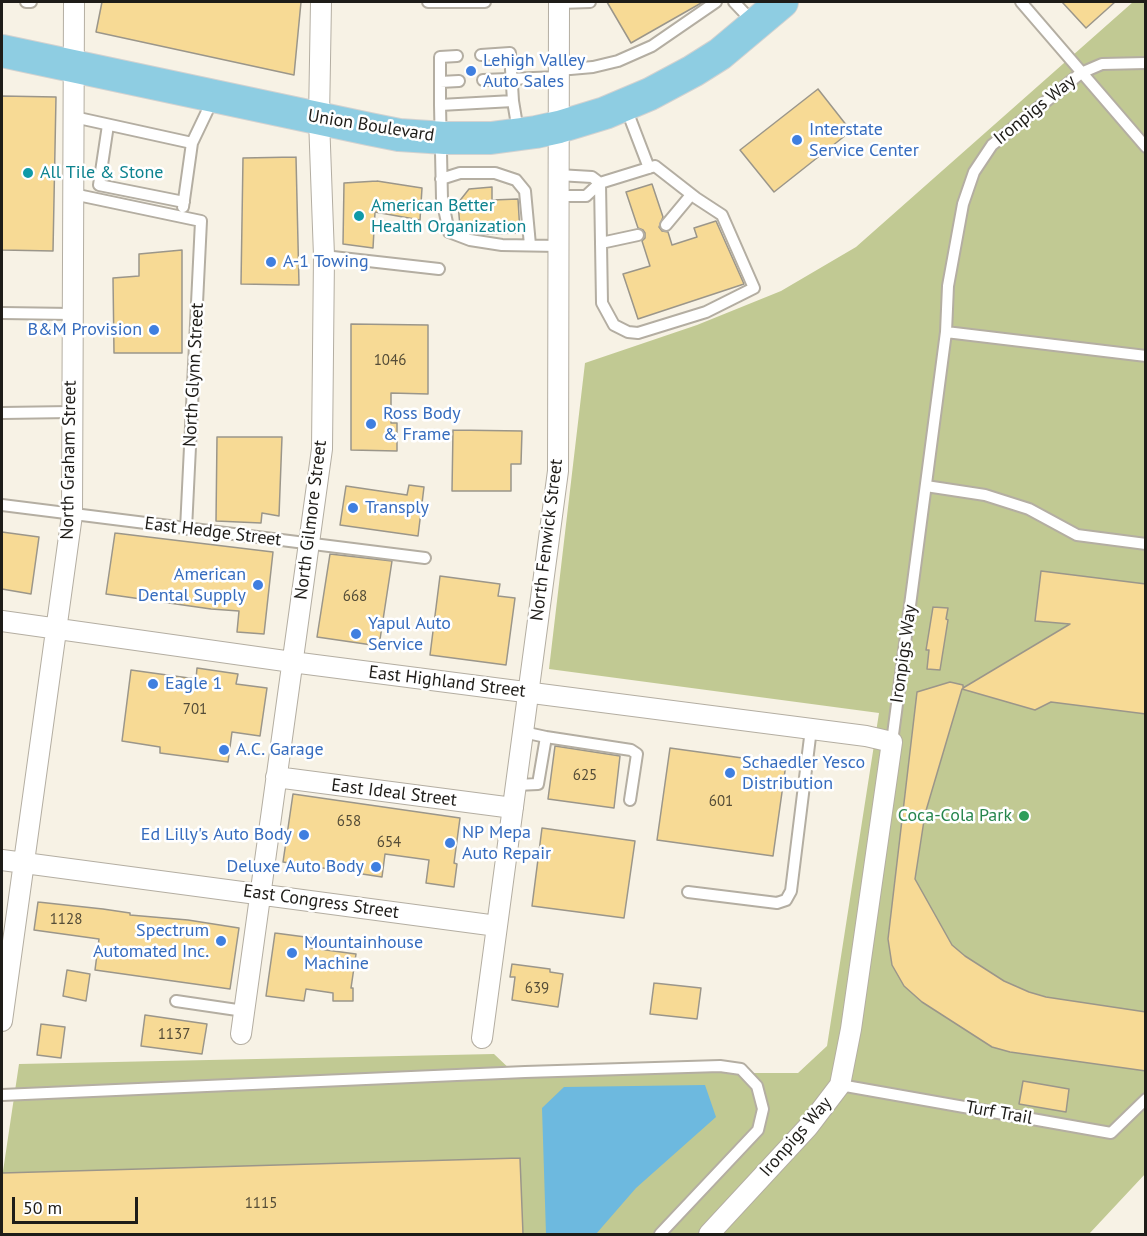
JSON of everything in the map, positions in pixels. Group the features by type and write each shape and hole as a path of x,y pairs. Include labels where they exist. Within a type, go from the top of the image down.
{"main road":[{"name":"Union Boulevard","path":"2,51 399,135 490,138 559,127 625,105 650,94 720,54 782,2"}],"street":[{"name":"North Graham Street","path":"2,1021 72,515 74,2"},
{"name":"North Gilmore Street","path":"241,1034 322,449 324,256 319,119 321,2"},
{"name":"North Fenwick Street","path":"482,1038 558,471 559,2"},
{"name":"East Highland Street","path":"2,621 292,662 892,741"},
{"name":"Ironpigs Way","path":"709,1234 808,1127 840,1085 851,1029 892,741"},
{"name":"East Ideal Street","path":"276,777 513,808"},
{"name":"East Congress Street","path":"2,860 497,926"}],"lane":[{"path":"26,2 31,2"},
{"path":"428,2 485,2"},
{"path":"559,2 590,2"},
{"path":"483,80 559,74 618,61 652,45 716,2"},
{"path":"734,2 755,24"},
{"path":"1021,2 1146,147"},
{"path":"482,55 510,53 518,134"},
{"path":"457,56 440,57 442,199 449,231 470,240 502,245 558,246"},
{"path":"1081,73 1102,64 1146,63"},
{"name":"Ironpigs Way","path":"892,741 946,332 948,286 963,204 974,172 992,145 1081,73"},
{"path":"440,82 459,81"},
{"path":"73,194 182,216 192,143 214,96"},
{"path":"440,105 513,101"},
{"path":"625,105 649,168"},
{"path":"74,117 192,143"},
{"path":"108,125 99,185 184,202"},
{"path":"558,196 586,196 600,183 655,166 691,195 722,215 754,288 706,312 638,333 628,332 614,325 602,303 600,183"},
{"path":"441,179 460,172 495,173 516,180 525,191 530,245"},
{"path":"558,176 592,177 600,183"},
{"path":"666,225 691,195"},
{"name":"North Glynn Street","path":"182,216 201,221 186,529"},
{"path":"601,243 638,235"},
{"path":"324,256 438,269"},
{"path":"2,313 72,314"},
{"path":"946,332 1146,357"},
{"path":"2,413 71,412"},
{"path":"926,486 985,495 1029,509 1077,535 1146,544"},
{"name":"East Hedge Street","path":"2,505 425,558"},
{"path":"688,892 777,903 786,900 790,891 811,729"},
{"path":"523,732 631,750 637,754 630,800"},
{"path":"516,785 538,784 546,737"},
{"path":"176,1001 244,1011"},
{"path":"2,1095 537,1071 720,1066 741,1069 757,1086 763,1109 758,1130 660,1234"},
{"name":"Turf Trail","path":"840,1085 1111,1133 1146,1099"}],"green space":[{"name":"Coca-Cola Park","path":"1133,2 1145,2 1146,1173 1089,1234 2,1234 2,1178 19,1064 494,1054 514,1073 798,1073 827,1046 879,713 549,669 585,363 697,325 781,291 856,247"}],"water":[{"path":"705,1085 716,1117 636,1188 596,1234 546,1234 542,1108 564,1087"}],"building":[{"path":"102,2 301,2 294,75 96,32"},
{"path":"607,2 703,2 631,43"},
{"path":"1062,2 1115,2 1086,28"},
{"path":"818,89 851,131 774,192 740,150"},
{"name":"All Tile & Stone","path":"2,96 56,97 53,251 2,250"},
{"path":"296,157 299,285 241,284 243,158"},
{"name":"American Better Health Organization","path":"377,181 422,188 420,220 375,212 373,248 343,244 344,183"},
{"path":"652,184 663,217 659,227 662,231 668,232 672,245 697,237 694,228 716,221 744,284 638,319 623,274 650,266 642,241 645,233 638,228 626,192"},
{"path":"492,187 492,200 518,199 520,233 481,234 472,233 460,227 458,203 469,189"},
{"path":"182,250 182,353 114,353 113,278 139,276 139,254"},
{"path":"351,324 428,325 428,394 391,393 391,423 397,423 397,451 351,450"},
{"path":"453,430 522,431 521,464 511,464 511,491 452,491"},
{"path":"217,437 282,437 279,516 262,513 261,523 216,521"},
{"path":"409,485 424,487 418,536 340,525 346,486 407,495"},
{"path":"2,532 39,537 31,594 2,589"},
{"path":"115,533 273,552 264,634 237,632 239,611 106,594"},
{"path":"330,554 392,561 379,646 317,637"},
{"path":"1041,571 1146,584 1146,714 1051,702 1035,710 962,689 925,814 915,879 952,945 1004,981 1046,997 1146,1012 1146,1071 1010,1052 992,1047 922,1002 904,986 892,965 888,939 917,692 950,682 963,685 963,688 1070,624 1035,621"},
{"path":"440,576 500,584 498,596 515,598 506,665 430,655"},
{"path":"933,607 948,608 940,670 927,669 929,650 926,650"},
{"path":"197,668 238,674 236,684 267,688 260,736 232,732 228,762 160,753 160,747 122,741 131,670 196,679"},
{"path":"555,746 620,756 614,808 548,799"},
{"path":"670,748 786,764 773,856 657,840"},
{"path":"293,794 460,818 454,863 457,864 454,887 426,883 429,860 385,854 382,877 283,862"},
{"path":"542,828 635,841 624,918 532,906"},
{"path":"38,902 239,928 230,989 95,970 99,939 34,930"},
{"path":"275,933 313,938 311,948 356,954 351,988 353,988 353,1001 333,1001 333,993 306,989 304,1001 266,996"},
{"path":"512,964 550,969 550,972 563,974 558,1007 512,1000 515,977 510,977"},
{"path":"67,970 90,974 86,1001 63,996"},
{"path":"654,983 701,988 697,1019 650,1014"},
{"path":"145,1015 207,1024 202,1054 141,1046"},
{"path":"41,1024 65,1027 61,1058 37,1055"},
{"path":"1023,1081 1069,1089 1066,1112 1019,1104"},
{"path":"520,1158 523,1234 2,1234 2,1173"}],"place":[{"name":"Lehigh Valley Auto Sales","path":"471,71"},
{"name":"Interstate Service Center","path":"797,140"},
{"name":"All Tile & Stone","path":"28,173"},
{"name":"American Better Health Organization","path":"359,216"},
{"name":"A-1 Towing","path":"271,262"},
{"name":"B&M Provision","path":"154,330"},
{"name":"Ross Body & Frame","path":"371,424"},
{"name":"Transply","path":"353,508"},
{"name":"American Dental Supply","path":"258,585"},
{"name":"Yapul Auto Service","path":"356,634"},
{"name":"Eagle 1","path":"153,684"},
{"name":"A.C. Garage","path":"224,750"},
{"name":"Schaedler Yesco Distribution","path":"730,773"},
{"name":"Coca-Cola Park","path":"1024,816"},
{"name":"Ed Lilly's Auto Body","path":"304,835"},
{"name":"NP Mepa Auto Repair","path":"450,843"},
{"name":"Deluxe Auto Body","path":"376,867"},
{"name":"Spectrum Automated Inc.","path":"221,941"},
{"name":"Mountainhouse Machine","path":"292,953"}]}
